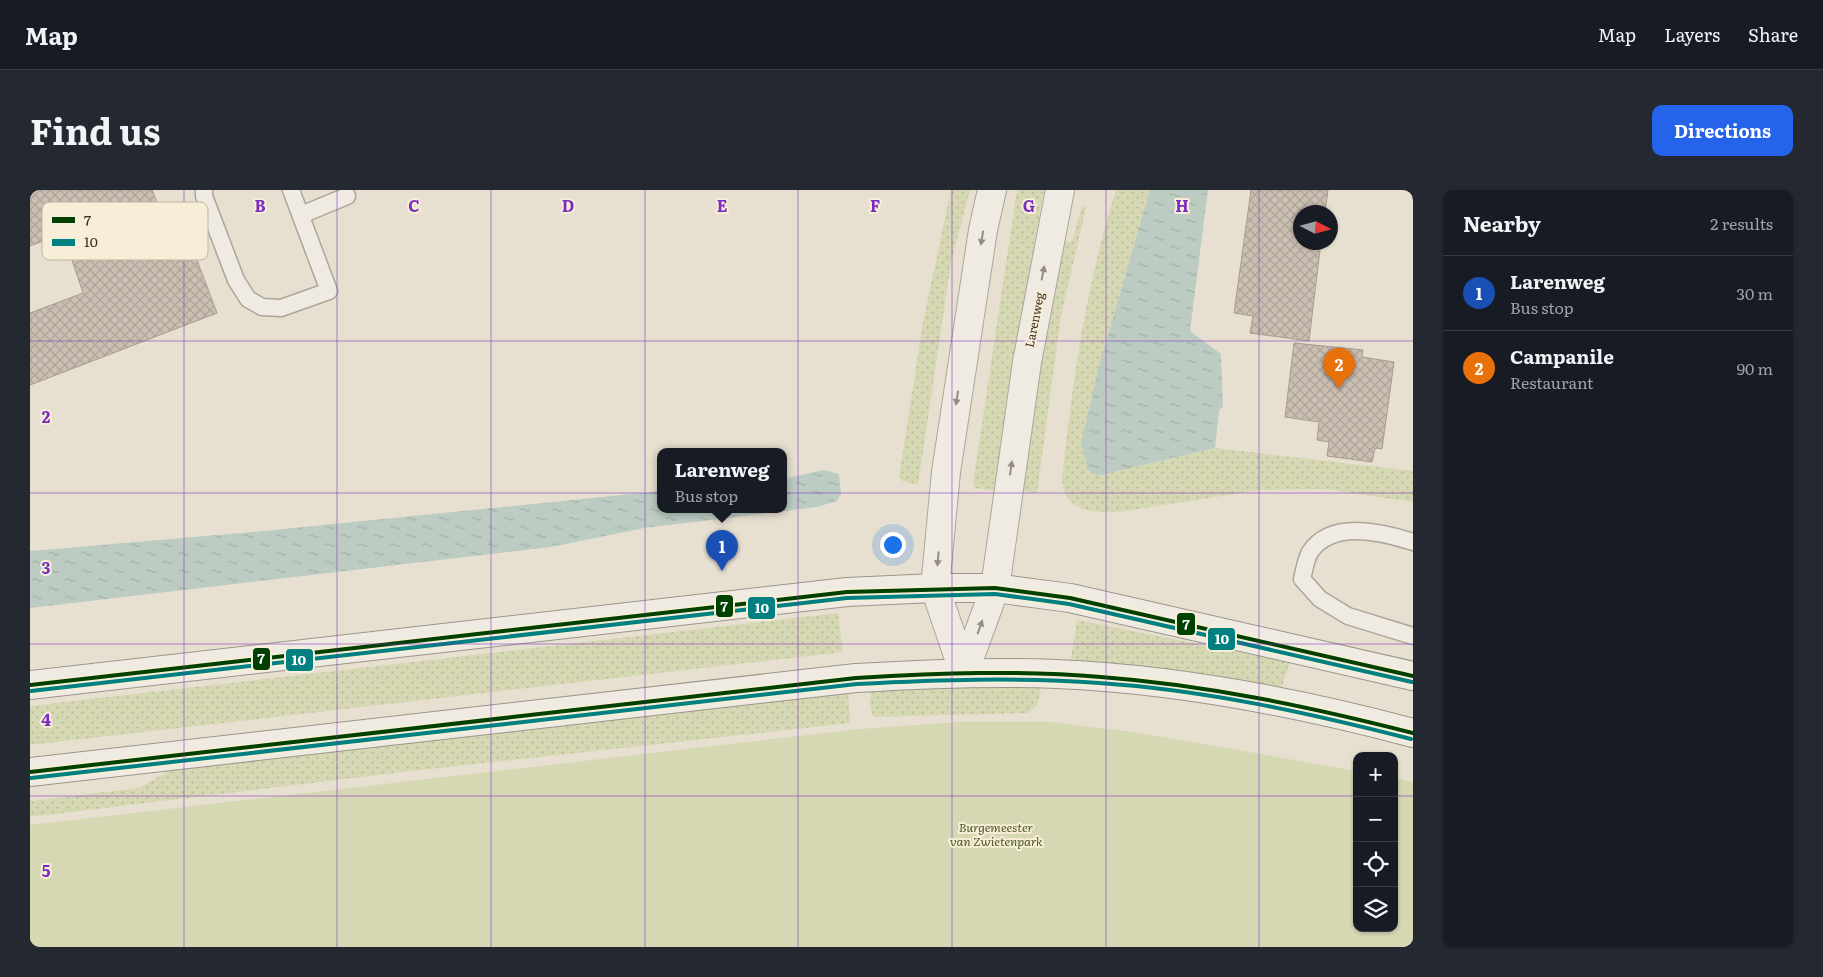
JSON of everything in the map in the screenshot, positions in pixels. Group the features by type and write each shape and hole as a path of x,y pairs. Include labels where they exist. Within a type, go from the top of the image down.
{"main road":[{"path":"964,673 936,588 946,472 983,230 992,190"},
{"name":"Larenweg","path":"964,673 995,588 1027,362 1060,190"},
{"path":"30,685 847,592 936,588 995,588 1096,603 1413,676"},
{"path":"30,772 856,678 964,673 1057,674 1219,691 1296,705 1413,733"}],"lane":[{"path":"208,206 236,280 248,299 262,307 281,308 328,291 291,190"},
{"path":"301,215 348,196"},
{"path":"1413,542 1374,531 1342,532 1321,541 1310,553 1302,579 1320,599 1348,616 1413,636"}],"green space":[{"path":"951,190 970,190 951,262 918,485 902,481 899,477 923,322"},
{"path":"1017,190 1044,190 998,485 992,491 975,488 973,484"},
{"path":"1116,190 1150,190 1099,366 1097,476 1215,448 1413,471 1413,502 1325,489 1260,490 1114,512 1084,509 1076,506 1070,500 1062,480 1070,407 1088,297 1105,225"},
{"path":"1082,206 1086,208 1061,316 1037,493 1021,491 1060,240 1072,242"},
{"path":"838,613 843,652 30,745 30,706"},
{"path":"1077,620 1290,662 1281,689 1070,664"},
{"path":"1041,684 1038,704 1028,713 873,717 870,704 871,689"},
{"path":"848,690 850,723 403,772 30,817 30,801 139,788 177,766"},
{"name":"Burgemeester van Zwietenpark","path":"959,722 1051,722 1140,733 1353,770 1353,932 1398,932 1398,779 1413,782 1413,947 30,947 30,825 860,729"}],"water":[{"path":"1150,190 1208,190 1190,331 1221,354 1223,406 1219,411 1215,448 1097,476 1088,469 1081,444 1099,366"},
{"path":"824,470 839,474 841,493 837,501 817,507 787,511 787,478"},
{"path":"657,491 657,513 768,513 644,528 551,547 30,608 30,551 253,532"}],"building":[{"path":"30,190 152,190 157,202 42,202 42,241 30,246"},
{"path":"1251,190 1328,190 1326,205 1293,205 1293,250 1320,250 1309,341 1250,333 1253,316 1234,313"},
{"path":"72,260 197,260 217,313 30,385 30,313 83,293"},
{"path":"1294,343 1363,350 1362,357 1394,362 1382,449 1375,448 1372,462 1327,456 1329,442 1317,440 1319,422 1285,417"}],"transit line":[{"name":"7","path":"30,685 847,592 995,588 1070,598 1413,676"},
{"name":"10","path":"31,691 847,598 995,594 1069,604 1412,682"},
{"name":"7","path":"30,772 856,678 948,674 1010,673 1071,675 1180,685 1336,714 1413,733"},
{"name":"10","path":"31,778 857,684 947,680 1069,681 1139,686 1256,704 1334,720 1411,739"}],"place":[{"name":"Campanile","path":"1339,389"},
{"name":"Larenweg","path":"722,571"}]}
